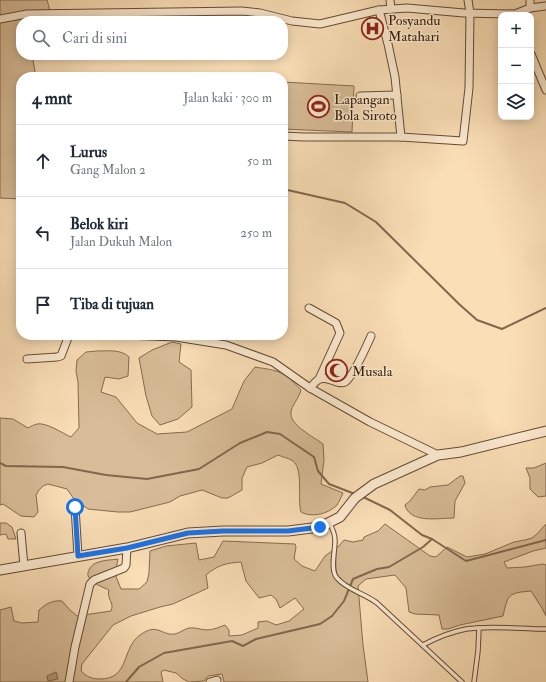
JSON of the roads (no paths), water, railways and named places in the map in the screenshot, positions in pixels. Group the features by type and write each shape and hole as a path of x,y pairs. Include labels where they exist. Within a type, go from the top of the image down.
{"street":[{"path":"390,0 391,9"},
{"path":"288,136 304,138 401,137 464,140 469,88 470,13 468,0"},
{"path":"530,0 530,8"},
{"path":"521,12 530,8 546,6"},
{"path":"288,20 320,24 379,10 407,8 498,14"},
{"path":"379,10 388,44 397,95 401,137"},
{"path":"16,16 27,14 242,11 272,16"},
{"path":"0,19 16,16"},
{"path":"534,61 546,90"},
{"path":"360,96 397,95"},
{"path":"309,308 336,323 340,333 320,379 310,388"},
{"path":"320,379 324,378 341,383 347,381 372,336"},
{"path":"27,359 61,356 67,340"},
{"path":"200,340 226,345 273,362 310,388 370,422 438,455"},
{"path":"0,570 127,548 188,533 223,531 288,531 320,527 340,517 358,496 374,484 438,455 461,452 546,431"},
{"path":"75,507 78,556"},
{"path":"21,533 24,566"},
{"path":"69,682 75,647 90,584 94,580 124,568 126,565 127,548"}],"lane":[{"path":"329,522 334,531 335,540 334,575 345,586 376,603 462,682"},
{"path":"474,682 478,650 478,628"},
{"path":"422,645 440,637 466,629 546,629"}],"waterway":[{"path":"288,190 345,203 376,222 477,320 502,329 546,308"},
{"path":"0,463 6,466 63,467 106,475 147,479 199,469 240,443 267,432 280,434 314,457 318,471 329,484 355,494"},
{"path":"361,496 390,510 422,535 432,539 466,561 546,540"},
{"path":"126,682 139,667 164,653 232,641 243,646 256,639 320,624 332,616 344,601 353,579 377,569 389,567 423,547 432,539"}],"place":[{"name":"Posyandu Matahari","path":"373,28"},
{"name":"Lapangan Bola Siroto","path":"318,107"},
{"name":"Musala","path":"336,371"}]}
